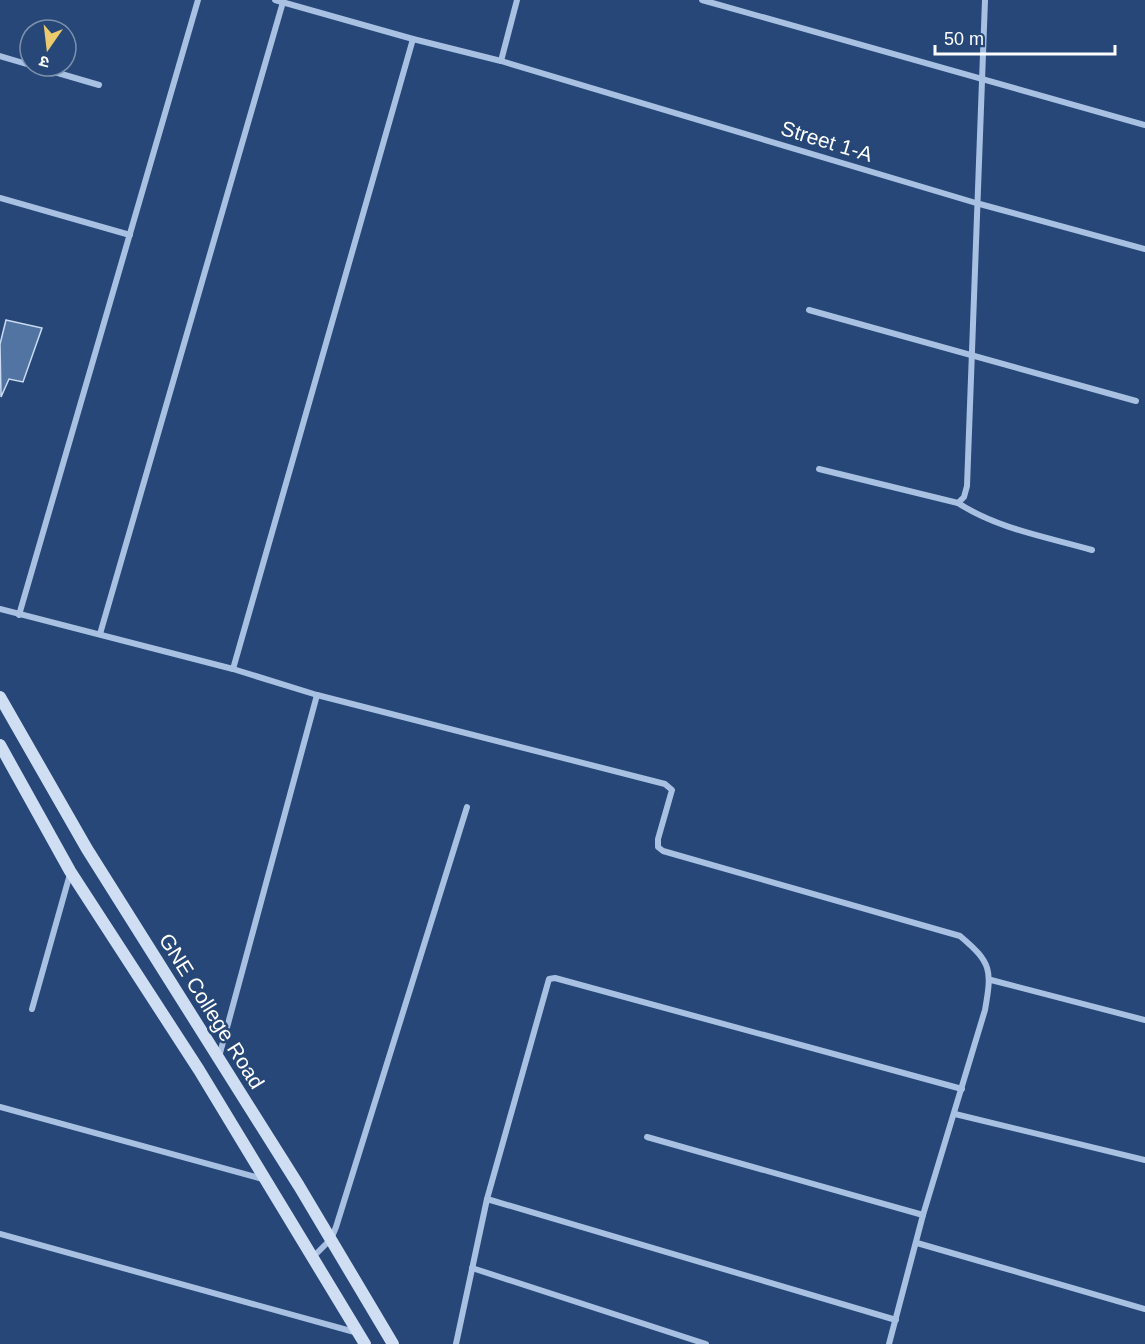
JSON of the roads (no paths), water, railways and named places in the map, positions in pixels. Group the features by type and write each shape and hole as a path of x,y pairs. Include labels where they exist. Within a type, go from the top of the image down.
{"street":[{"path":"19,615 198,0"},
{"name":"Street 1-A","path":"275,0 501,61 976,202 1145,249"},
{"path":"501,61 517,0"},
{"path":"702,0 1145,125"},
{"path":"958,503 964,497 967,486 985,0"},
{"path":"100,634 283,2"},
{"path":"233,669 413,39"},
{"path":"0,56 18,61"},
{"path":"76,78 99,85"},
{"path":"0,198 130,235"},
{"path":"809,310 1136,401"},
{"path":"819,469 958,503 975,514 1003,525 1092,550"},
{"path":"0,609 233,669 317,695 665,784 672,790 658,839 658,847 663,851 960,936 983,956 991,980 985,1011 923,1215 889,1344"},
{"path":"219,1058 317,695"},
{"name":"GNE College Road","path":"0,697 87,849 331,1239 393,1344"},
{"name":"GNE College Road","path":"0,745 70,871 199,1070 311,1259 362,1339"},
{"path":"311,1259 331,1239 467,807"},
{"path":"32,1009 70,871"},
{"path":"456,1344 487,1199 549,979 555,978 789,1040 962,1089"},
{"path":"991,980 1145,1020"},
{"path":"0,1107 263,1179"},
{"path":"955,1114 1145,1160"},
{"path":"647,1137 923,1215"},
{"path":"487,1199 896,1320"},
{"path":"0,1233 362,1339"},
{"path":"916,1242 1145,1309"},
{"path":"472,1268 706,1344"}]}
